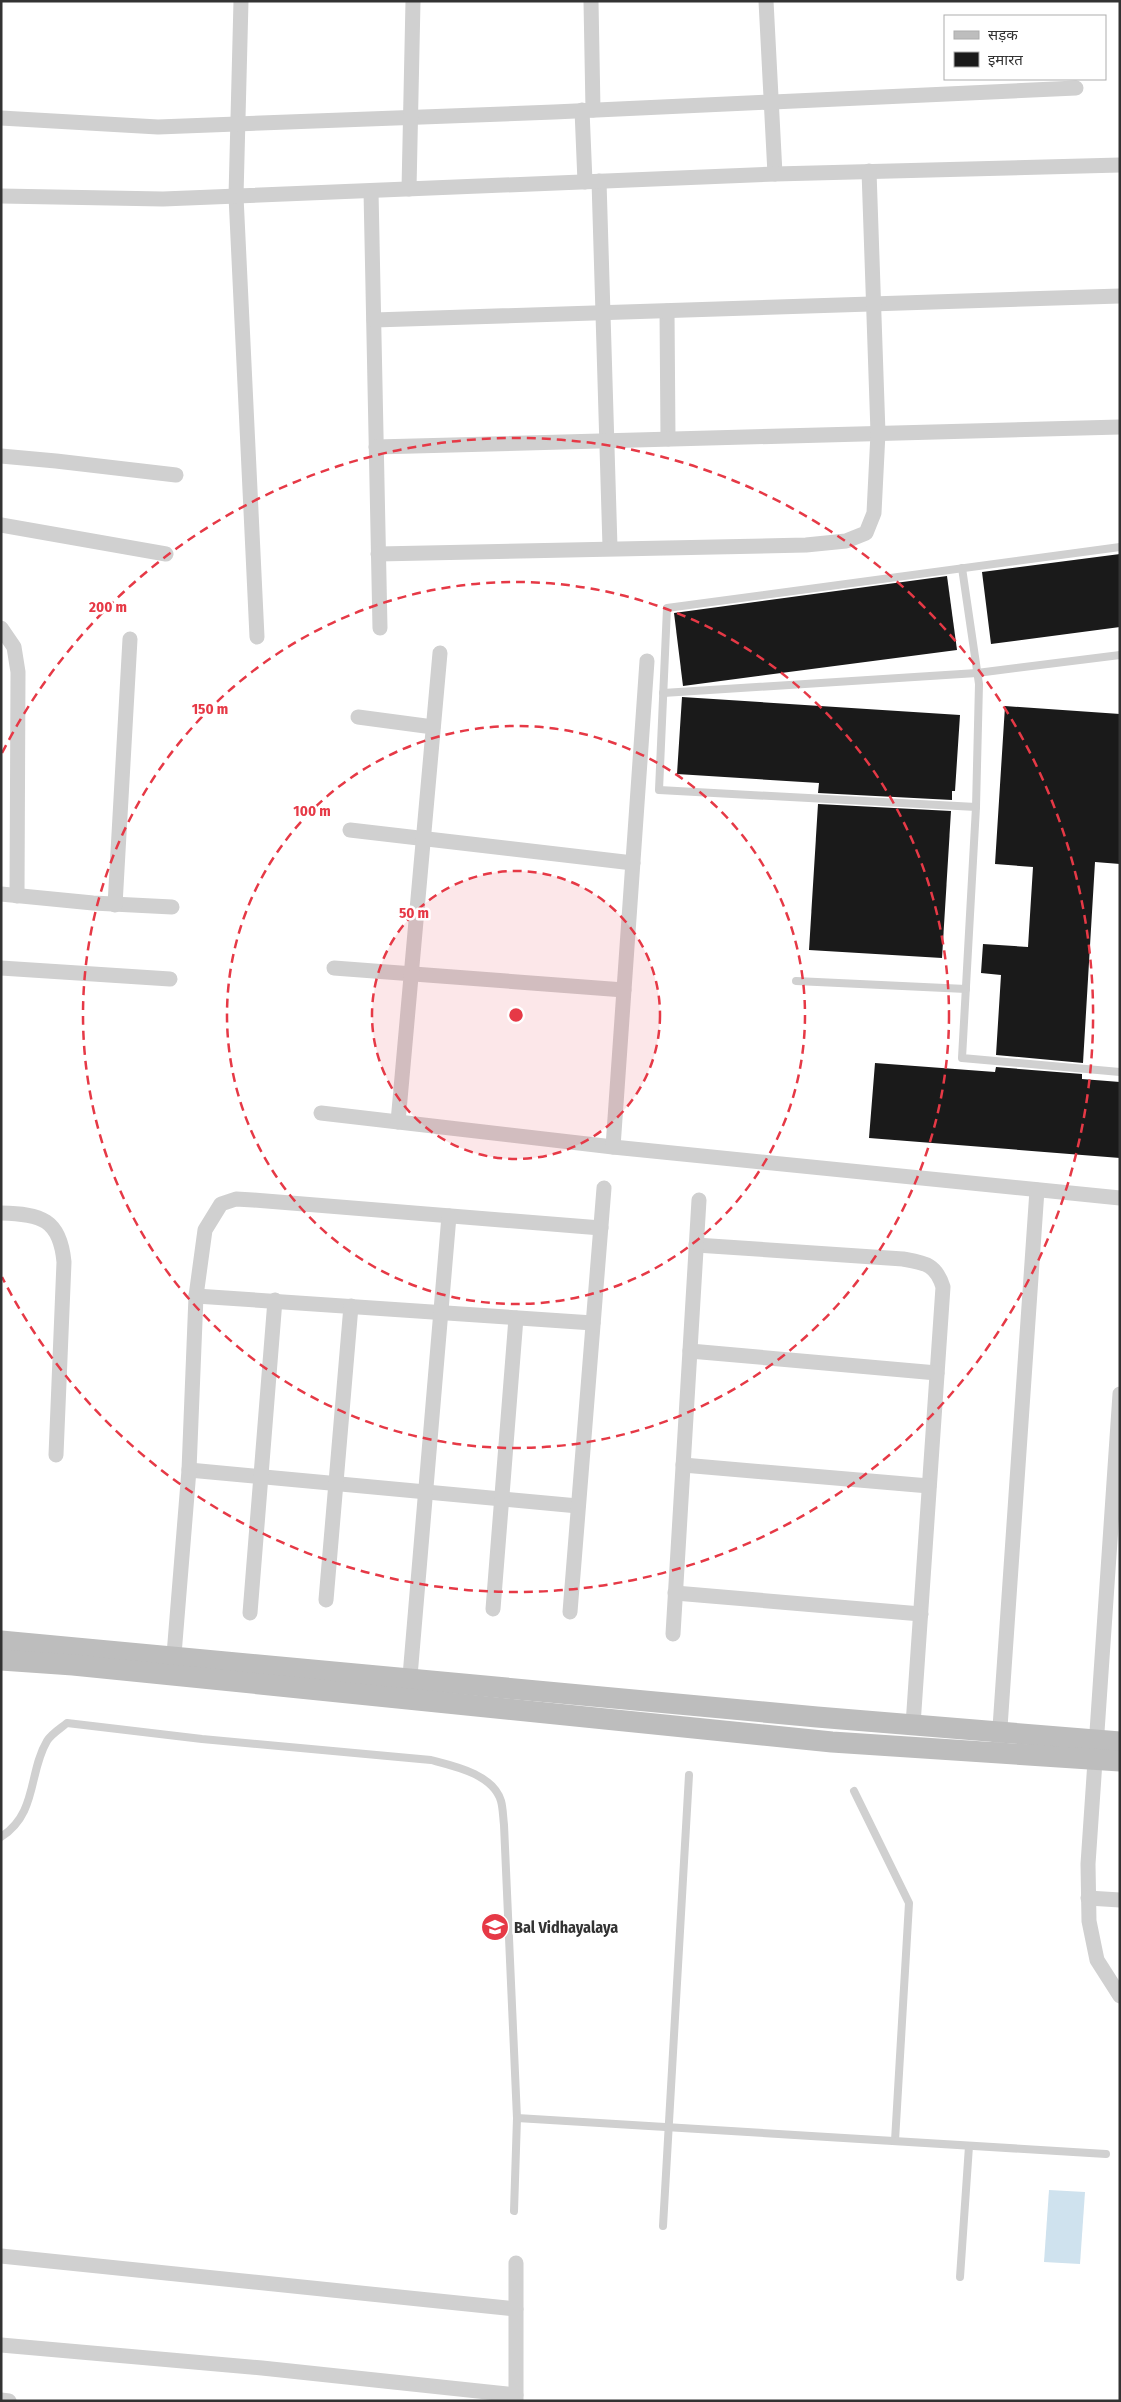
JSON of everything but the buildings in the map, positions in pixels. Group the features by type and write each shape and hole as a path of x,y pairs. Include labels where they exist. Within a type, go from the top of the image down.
{"street":[{"path":"240,1 236,196 257,637"},
{"path":"409,189 409,117 413,1"},
{"path":"590,1 587,110 603,312 610,547"},
{"path":"766,1 775,174"},
{"path":"1,118 158,127 1076,88"},
{"path":"1,196 163,199 775,174 1120,165"},
{"path":"378,554 610,547 806,545 846,541 866,533 874,513 878,433 869,171"},
{"path":"371,191 380,628"},
{"path":"374,320 1120,296"},
{"path":"667,311 668,439"},
{"path":"376,447 1120,427"},
{"path":"1,456 56,460 176,475"},
{"path":"1,525 166,554"},
{"path":"1,628 14,647 18,672 17,896"},
{"path":"115,905 130,639"},
{"path":"398,1122 440,653"},
{"path":"613,1147 647,661"},
{"path":"358,717 433,727"},
{"path":"350,830 633,863"},
{"path":"1,894 115,905 172,907"},
{"path":"1,968 170,979"},
{"path":"334,968 624,990"},
{"path":"321,1113 613,1147 1120,1198"},
{"path":"570,1612 604,1188"},
{"path":"999,1743 1037,1190"},
{"path":"173,1666 189,1470 196,1296 205,1230 221,1204 236,1199 253,1200 601,1228"},
{"path":"672,1634 699,1200"},
{"path":"1,1213 27,1214 42,1218 55,1228 63,1245 64,1262 56,1455"},
{"path":"408,1700 449,1216"},
{"path":"696,1245 903,1259 925,1263 939,1273 943,1287 913,1725"},
{"path":"196,1296 593,1323"},
{"path":"250,1614 275,1300"},
{"path":"326,1600 351,1306"},
{"path":"493,1609 516,1318"},
{"path":"690,1351 937,1373"},
{"path":"1120,1394 1094,1750 1088,1864 1089,1921 1097,1960 1120,1996"},
{"path":"683,1465 929,1486"},
{"path":"189,1470 578,1506"},
{"path":"675,1593 921,1614"},
{"path":"1,1640 408,1700 823,1741 999,1743 1094,1750 1120,1761"},
{"path":"1,1660 173,1666 410,1678 913,1725 999,1743"},
{"path":"1094,1750 1120,1742"},
{"path":"1088,1898 1120,1900"},
{"path":"1,2256 516,2310"},
{"path":"1,2345 262,2368 516,2398 516,2262"},
{"path":"1,2400 9,2401"}],"lane":[{"path":"976,807 659,790 667,608 1120,548"},
{"path":"962,568 979,684 976,807 962,1058 1120,1072"},
{"path":"663,693 977,673 1120,656"},
{"path":"796,981 966,989"},
{"path":"1,1837 21,1817 32,1792 47,1740 67,1723 202,1739 431,1760 463,1768 489,1784 501,1800 504,1825 517,2118 514,2211"},
{"path":"663,2226 689,1775"},
{"path":"854,1791 909,1903 895,2141"},
{"path":"517,2118 1106,2154"},
{"path":"960,2277 969,2146"}],"water":[{"path":"1049,2190 1085,2192 1080,2264 1044,2262"}],"place":[{"name":"Bal Vidhayalaya","path":"495,1927"}]}
